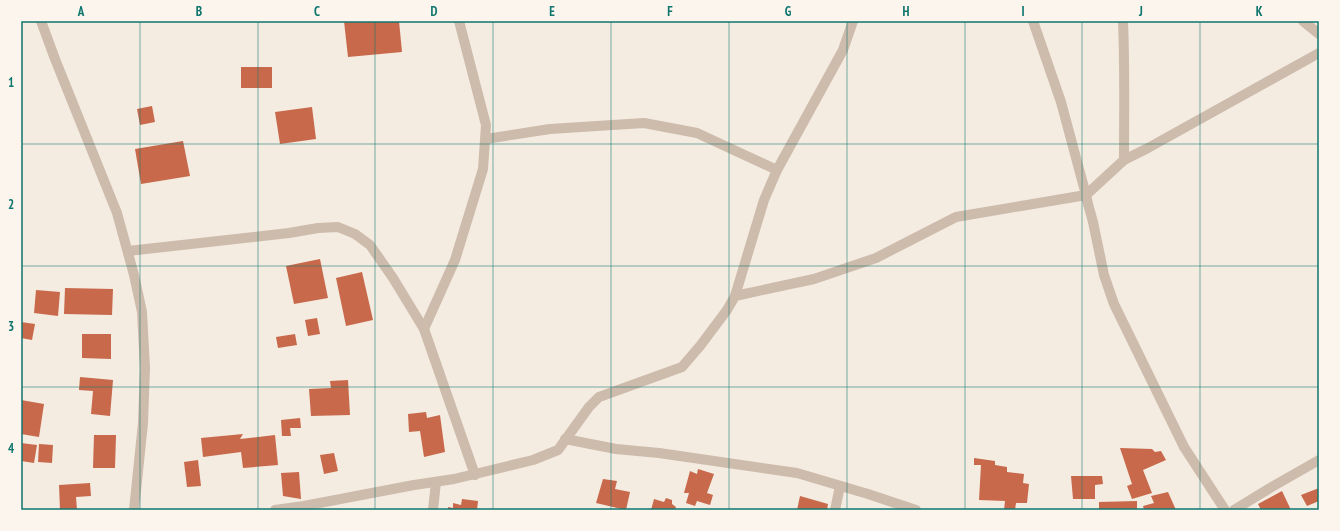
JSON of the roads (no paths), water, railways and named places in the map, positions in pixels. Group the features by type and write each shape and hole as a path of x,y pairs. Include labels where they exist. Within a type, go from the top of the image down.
{"street":[{"path":"41,21 117,212 128,251 142,312 145,368 143,423 134,510"},
{"path":"424,329 455,260 483,170 486,125 459,21"},
{"path":"275,510 475,475 497,468 533,460 558,450 599,397 682,367 700,346 736,296 764,200 777,170 843,50 853,21"},
{"path":"1033,21 1060,102 1093,222 1104,275 1114,304 1184,448 1225,510"},
{"path":"1123,21 1124,160"},
{"path":"1303,21 1319,34"},
{"path":"736,296 814,278 876,258 956,217 1086,195 1124,160 1319,53"},
{"path":"486,139 550,129 644,123 697,133 777,170"},
{"path":"128,251 289,233 318,228 338,227 355,234 370,245 393,278 424,329 475,475"},
{"path":"565,440 616,449 659,453 797,473 916,510"},
{"path":"1234,510 1319,460"},
{"path":"433,510 436,482"},
{"path":"835,510 840,486"}]}
